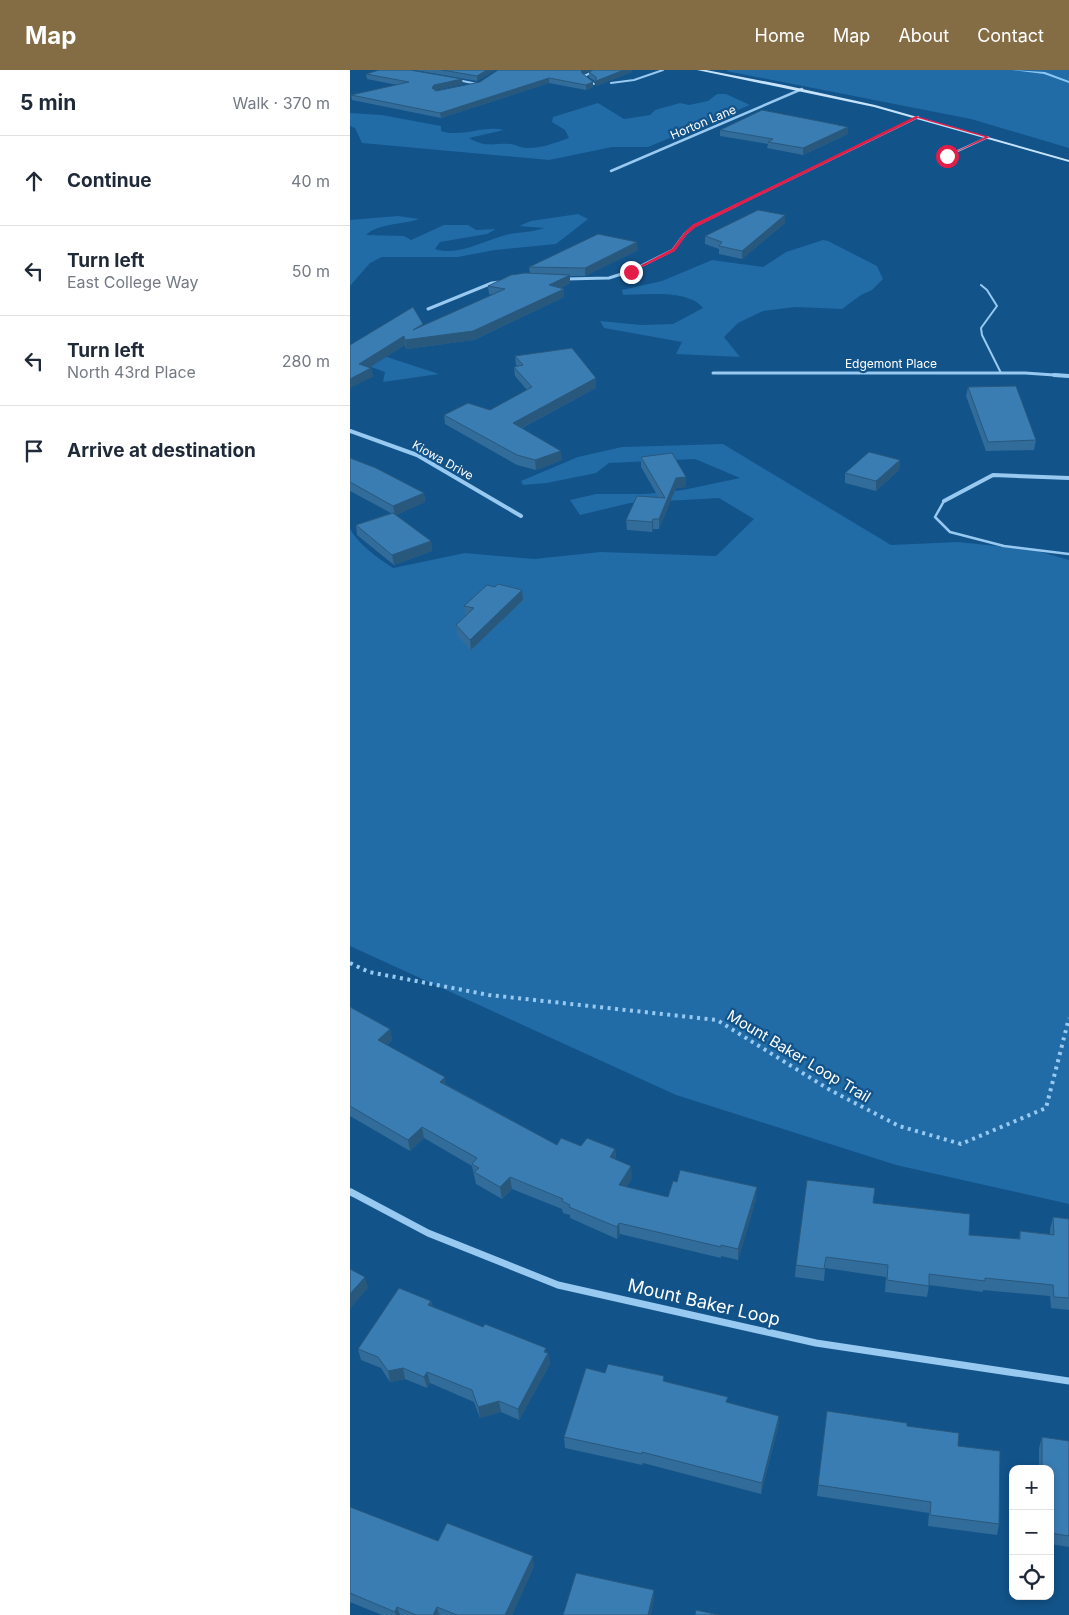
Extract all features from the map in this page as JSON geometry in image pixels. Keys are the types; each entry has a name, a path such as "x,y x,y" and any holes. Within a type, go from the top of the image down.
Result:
{"main road":[{"path":"699,70 802,89 918,117 1069,161"}],"street":[{"path":"468,87 478,84"},
{"name":"Horton Lane","path":"611,171 802,89"},
{"path":"564,279 609,278 631,272 673,250 685,234 694,226 918,117"},
{"path":"428,309 492,283 508,281"},
{"name":"Edgemont Place","path":"713,374 1001,373 1069,376"},
{"name":"Kiowa Drive","path":"350,431 418,455 521,516"},
{"path":"944,501 993,475 1069,478"},
{"name":"Mount Baker Loop","path":"350,1192 428,1233 558,1285 816,1343 1069,1381"}],"lane":[{"path":"594,84 584,76 597,70"},
{"path":"611,82 634,80 663,70"},
{"path":"452,79 478,84"},
{"path":"947,156 988,137"},
{"path":"981,285 987,290 997,306 981,328 982,336 1001,373"},
{"path":"944,501 934,517 950,532 1004,546 1069,554"}],"path":[{"name":"Mount Baker Loop Trail","path":"350,963 368,972 489,995 717,1020 830,1090 899,1126 961,1144 1046,1108 1069,1018"}],"shaded area":[{"path":"1069,70 1069,148 971,119 726,71"},
{"path":"717,94 726,94 750,105 648,147 612,147 549,160 362,143 355,128 350,126 350,113 382,115 441,126 441,131 449,133 488,129 504,130 469,138 485,144 511,144 523,148 533,148 569,138 565,130 552,122 553,117 598,103 624,119 650,115 655,110 680,103 689,105 708,101"},
{"path":"578,214 588,219 556,244 495,250 458,257 382,257 370,263 350,286 350,220 398,216 419,219 377,228 366,235 404,236 411,240 444,225 468,225 476,230 496,229 487,234 440,242 435,249 454,251 501,236 544,228 519,226 531,221"},
{"path":"823,240 877,266 883,279 872,290 861,295 842,309 795,307 763,311 738,323 724,337 740,357 676,354 682,342 604,328 600,321 641,325 673,324 703,308 687,298 666,294 623,295 622,290 662,281 712,260 763,267 786,252"},
{"path":"350,345 439,374 383,382 385,372 352,360"},
{"path":"723,444 891,545 958,542 1034,550 1069,560 1069,1204 896,1165 676,1095 350,946 350,529 364,546 393,568 465,553 534,559 601,552 716,556 754,519 719,498 630,503 580,515 570,500 596,494 645,494 683,490 740,478 695,459 609,463 596,473 547,483 523,485 521,481 578,457 622,447"}],"building":[{"path":"379,70 410,70 462,79 434,85 432,88 436,91 480,82 498,70 581,70 593,82 586,85 549,78 440,113 351,95 409,82 366,74"},
{"path":"442,70 487,70 477,76"},
{"path":"593,70 624,70 596,81 596,77 589,72"},
{"path":"762,110 848,127 803,148 768,142 773,139 720,130"},
{"path":"758,210 785,215 742,251 719,246 722,242 705,236"},
{"path":"598,234 637,242 585,268 529,267"},
{"path":"525,273 570,275 549,285 564,289 473,331 405,340 404,336 359,364 371,368 350,379 350,345 413,307 423,324 413,330 505,289 488,286 511,275"},
{"path":"572,348 596,378 513,423 561,451 535,460 517,455 444,415 468,403 490,410 532,387 514,367 523,365 515,356"},
{"path":"1016,386 1036,440 988,442 968,387"},
{"path":"869,452 900,460 876,481 845,473"},
{"path":"672,453 686,477 676,478 659,519 653,519 652,522 626,520 637,496 665,498 641,457"},
{"path":"350,458 376,468 424,493 393,506 350,482"},
{"path":"393,513 431,541 392,555 356,525"},
{"path":"498,584 522,590 470,640 456,625 474,608 464,606 487,585 495,587"},
{"path":"350,1007 390,1029 378,1040 445,1077 440,1082 557,1145 561,1138 581,1146 587,1138 615,1149 610,1157 631,1166 619,1185 668,1197 673,1181 677,1182 680,1170 757,1187 738,1249 721,1245 721,1247 619,1223 617,1227 569,1207 570,1205 562,1201 563,1199 510,1177 500,1187 474,1172 479,1168 472,1164 477,1158 422,1127 408,1140 350,1106"},
{"path":"807,1180 875,1188 873,1203 970,1214 969,1235 1020,1239 1020,1231 1054,1235 1053,1217 1069,1219 1069,1298 1054,1297 1053,1285 985,1278 985,1281 929,1274 929,1286 887,1280 888,1265 826,1257 824,1269 796,1265"},
{"path":"350,1269 365,1277 350,1294"},
{"path":"399,1288 431,1301 428,1305 483,1327 485,1324 546,1348 544,1352 548,1353 518,1409 499,1401 478,1407 472,1390 427,1372 424,1377 403,1368 388,1371 378,1357 358,1349"},
{"path":"608,1364 664,1376 663,1381 728,1397 726,1402 779,1416 762,1483 642,1452 642,1454 564,1437 586,1368 605,1373"},
{"path":"827,1411 907,1423 907,1426 959,1433 958,1446 1000,1451 999,1524 930,1515 931,1502 818,1485"},
{"path":"1042,1437 1069,1441 1069,1536 1054,1534 1054,1465 1042,1465"},
{"path":"350,1507 438,1541 447,1523 533,1556 505,1615 457,1615 437,1607 433,1615 416,1615 397,1607 395,1612 350,1593"},
{"path":"576,1573 654,1590 648,1615 563,1615"},
{"path":"696,1610 719,1615 695,1615"}],"waterway":[{"path":"1014,70 1045,73 1069,82"}],"route":[{"path":"631,272 673,250 685,234 694,226 918,117 988,137 947,156"}]}
